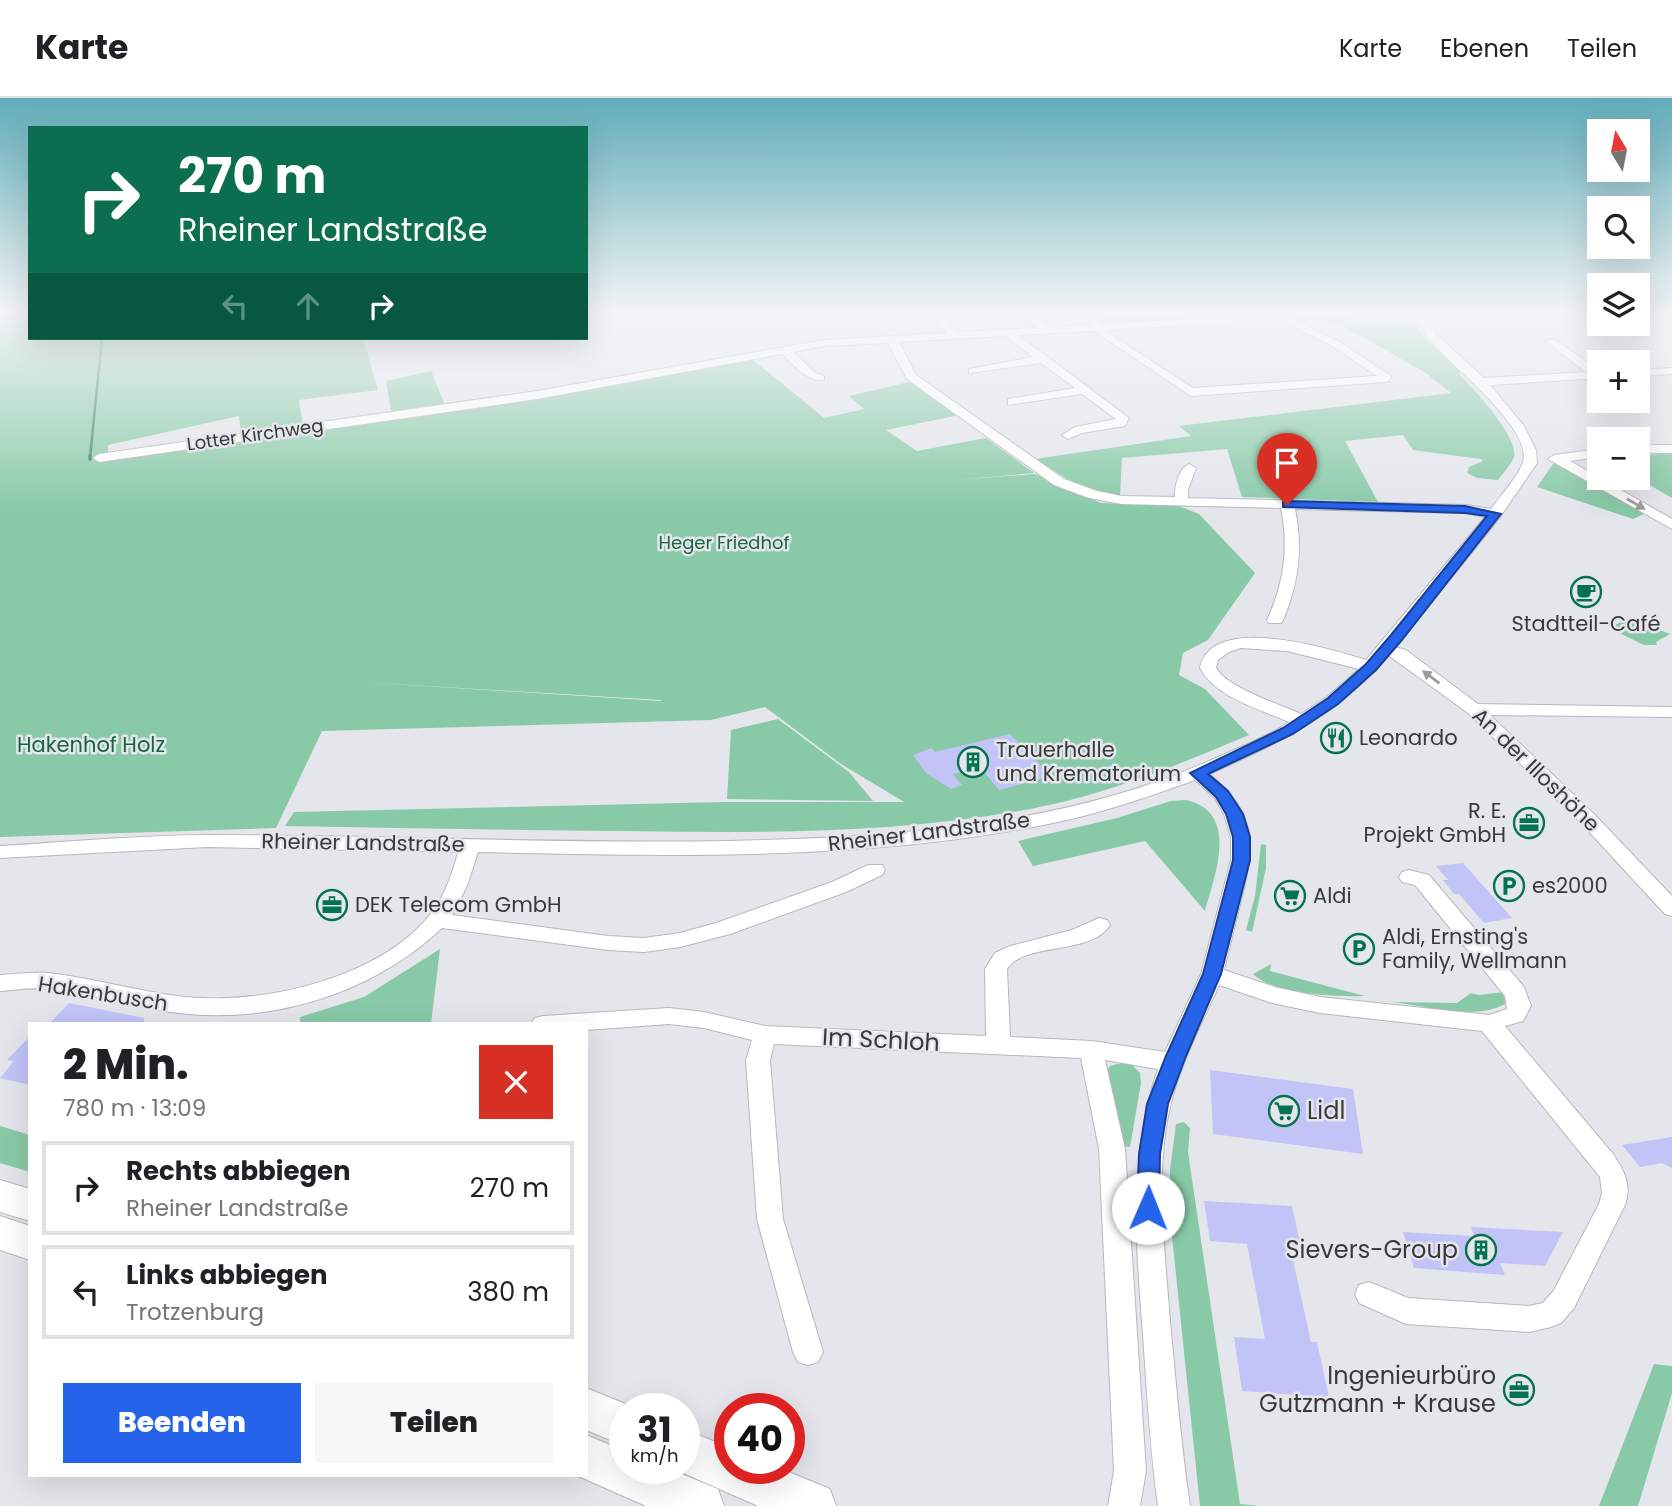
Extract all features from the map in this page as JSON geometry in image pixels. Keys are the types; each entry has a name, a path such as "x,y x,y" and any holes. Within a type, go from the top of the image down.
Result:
{"highway":[{"path":"0,1196 28,1204"},
{"path":"0,1233 28,1242"},
{"path":"588,1410 609,1419"},
{"path":"588,1458 701,1506"},
{"path":"700,1458 813,1506"}],"street":[{"name":"Lotter Kirchweg","path":"99,458 537,395 629,379"},
{"path":"913,379 1070,488 1122,500 1465,509 1495,514"},
{"path":"1068,379 1123,418 1121,423 1079,430 1068,435"},
{"name":"Lotter Kirchweg","path":"1171,379 1191,392 1385,379"},
{"path":"1477,379 1518,426 1532,458 1558,459 1587,455"},
{"path":"1481,382 1536,379"},
{"path":"1012,402 1083,390"},
{"path":"1650,449 1672,449"},
{"name":"Rheiner Landstraße","path":"0,852 207,841 626,849 829,845 931,836 1058,816 1121,800 1245,753 1303,722 1333,701 1371,667 1386,649 1495,514 1532,458"},
{"path":"1558,459 1672,526"},
{"path":"1182,502 1181,490 1189,468"},
{"path":"1275,620 1289,589 1293,560 1293,528 1287,505"},
{"path":"1303,722 1219,682 1208,668 1210,657 1228,646 1253,642 1304,650 1371,667"},
{"name":"An der Illoshöhe","path":"1386,649 1400,654 1474,709 1587,818 1672,909"},
{"path":"1474,709 1672,712"},
{"path":"1174,1506 1158,1353 1148,1208 1152,1129 1172,1063 1212,974 1239,878 1241,837 1234,814 1222,794 1198,773"},
{"name":"Hakenbusch","path":"0,983 46,981 167,1005 208,1007 289,998 340,983 376,967 411,943 437,920 464,870 470,845"},
{"name":"Rheiner Landstraße","path":"437,920 608,943 644,944 680,940 722,929 839,887 874,870"},
{"path":"1212,974 1272,995 1320,1005 1489,1023 1515,1015 1520,1006 1516,993 1422,880 1409,877"},
{"path":"998,1045 996,969 1003,958 1018,951 1079,936 1099,925"},
{"name":"Im Schloh","path":"574,1022 669,1016 704,1020 765,1035 1092,1050 1172,1063"},
{"path":"1369,1294 1406,1311 1529,1320 1551,1314 1564,1299 1616,1196 1616,1180 1604,1161 1489,1023"},
{"path":"765,1035 758,1060 770,1219 808,1352"},
{"path":"1092,1050 1096,1082 1112,1149 1130,1471 1124,1506"}],"green space":[{"name":"Heger Friedhof","path":"0,379 375,379 378,390 299,400 303,425 241,434 239,416 108,445 108,459 625,379 776,379 824,418 864,409 849,396 913,381 960,415 886,430 917,451 986,438 1034,473 956,480 1035,474 1101,503 1176,505 1199,514 1255,573 1208,640 1183,653 1179,675 1205,689 1249,735 1176,765 1075,799 996,815 943,822 784,832 285,826 294,812 724,802 904,802 841,764 765,707 711,720 322,731 276,828 0,837","holes":["360,682 661,700 661,701"]},
{"path":"434,379 445,405 395,412 391,410 386,381"},
{"path":"1433,379 1463,379 1509,437 1514,448 1514,457 1498,480 1477,478 1467,473 1469,467 1483,461 1481,459 1413,450 1403,435 1345,441 1378,502 1242,497 1227,449 1122,458 1120,496 1082,488 1035,459 1191,436 1179,426 1451,393"},
{"path":"1672,453 1672,498 1650,485 1650,455"},
{"path":"1553,464 1562,464 1587,479 1587,490 1607,490 1646,513 1633,519 1537,487"},
{"path":"1629,618 1670,634 1656,642 1657,645 1644,645 1609,628"},
{"path":"778,719 849,772 873,801 727,799 731,730"},
{"path":"1186,800 1203,807 1213,817 1218,831 1218,863 1205,911 1145,841 1033,866 1018,841 1117,818 1171,801"},
{"path":"1261,844 1266,845 1266,868 1252,932 1246,930 1255,896"},
{"path":"440,949 431,1022 300,1022 300,1017 364,997"},
{"path":"1271,964 1270,971 1365,996 1323,995 1290,990 1262,981 1253,974"},
{"path":"1504,992 1505,1004 1479,1011 1450,1011 1393,1002 1457,1003 1471,993 1479,995"},
{"path":"1121,1063 1132,1065 1140,1073 1141,1083 1130,1147 1121,1146 1103,1075 1110,1066"},
{"path":"1184,1122 1190,1128 1188,1152 1240,1504 1260,1506 1200,1506 1170,1217 1170,1170 1176,1124"},
{"path":"0,1126 28,1134 28,1171 0,1163"},
{"path":"1654,1364 1672,1366 1672,1393 1638,1506 1599,1506"}],"building":[{"name":"Trauerhalle und Krematorium","path":"1010,734 1051,776 999,790 980,767 953,774 962,785 951,789 926,773 913,755 932,748 935,752"},
{"path":"1463,863 1512,918 1484,923 1459,894 1454,894 1443,880 1448,880 1436,866"},
{"path":"69,1003 144,1018 144,1022 51,1022"},
{"path":"28,1038 28,1085 0,1078 14,1061 7,1060"},
{"name":"Lidl","path":"1210,1070 1353,1089 1363,1154 1213,1134"},
{"path":"1672,1137 1672,1168 1662,1163 1640,1167 1622,1145"},
{"name":"Sievers-Group","path":"1204,1201 1292,1206 1301,1247 1290,1246 1311,1342 1317,1342 1329,1397 1242,1391 1234,1337 1265,1339 1247,1244 1210,1241"},
{"name":"Sievers-Group","path":"1471,1227 1563,1232 1545,1266 1500,1263 1505,1275 1414,1268 1403,1232 1474,1236"}],"waterway":[{"path":"90,458 98,379"}],"place":[{"name":"Stadtteil-Café","path":"1586,592"},
{"name":"Leonardo","path":"1336,738"},
{"name":"Trauerhalle und Krematorium","path":"973,762"},
{"name":"R. E. Projekt GmbH","path":"1529,823"},
{"name":"es2000","path":"1509,886"},
{"name":"Aldi","path":"1290,896"},
{"name":"DEK Telecom GmbH","path":"332,905"},
{"name":"Aldi, Ernsting's Family, Wellmann","path":"1359,949"},
{"name":"Lidl","path":"1284,1111"},
{"name":"Sievers-Group","path":"1481,1250"},
{"name":"Ingenieurbüro Gutzmann + Krause","path":"1519,1390"}],"route":[{"path":"1148,1208 1152,1129 1158,1104 1212,974 1239,878 1241,837 1234,814 1222,794 1198,773 1288,731 1333,701 1371,667 1495,514 1465,509 1287,505"}],"park label":[{"name":"Hakenhof Holz","path":"91,745"}]}
